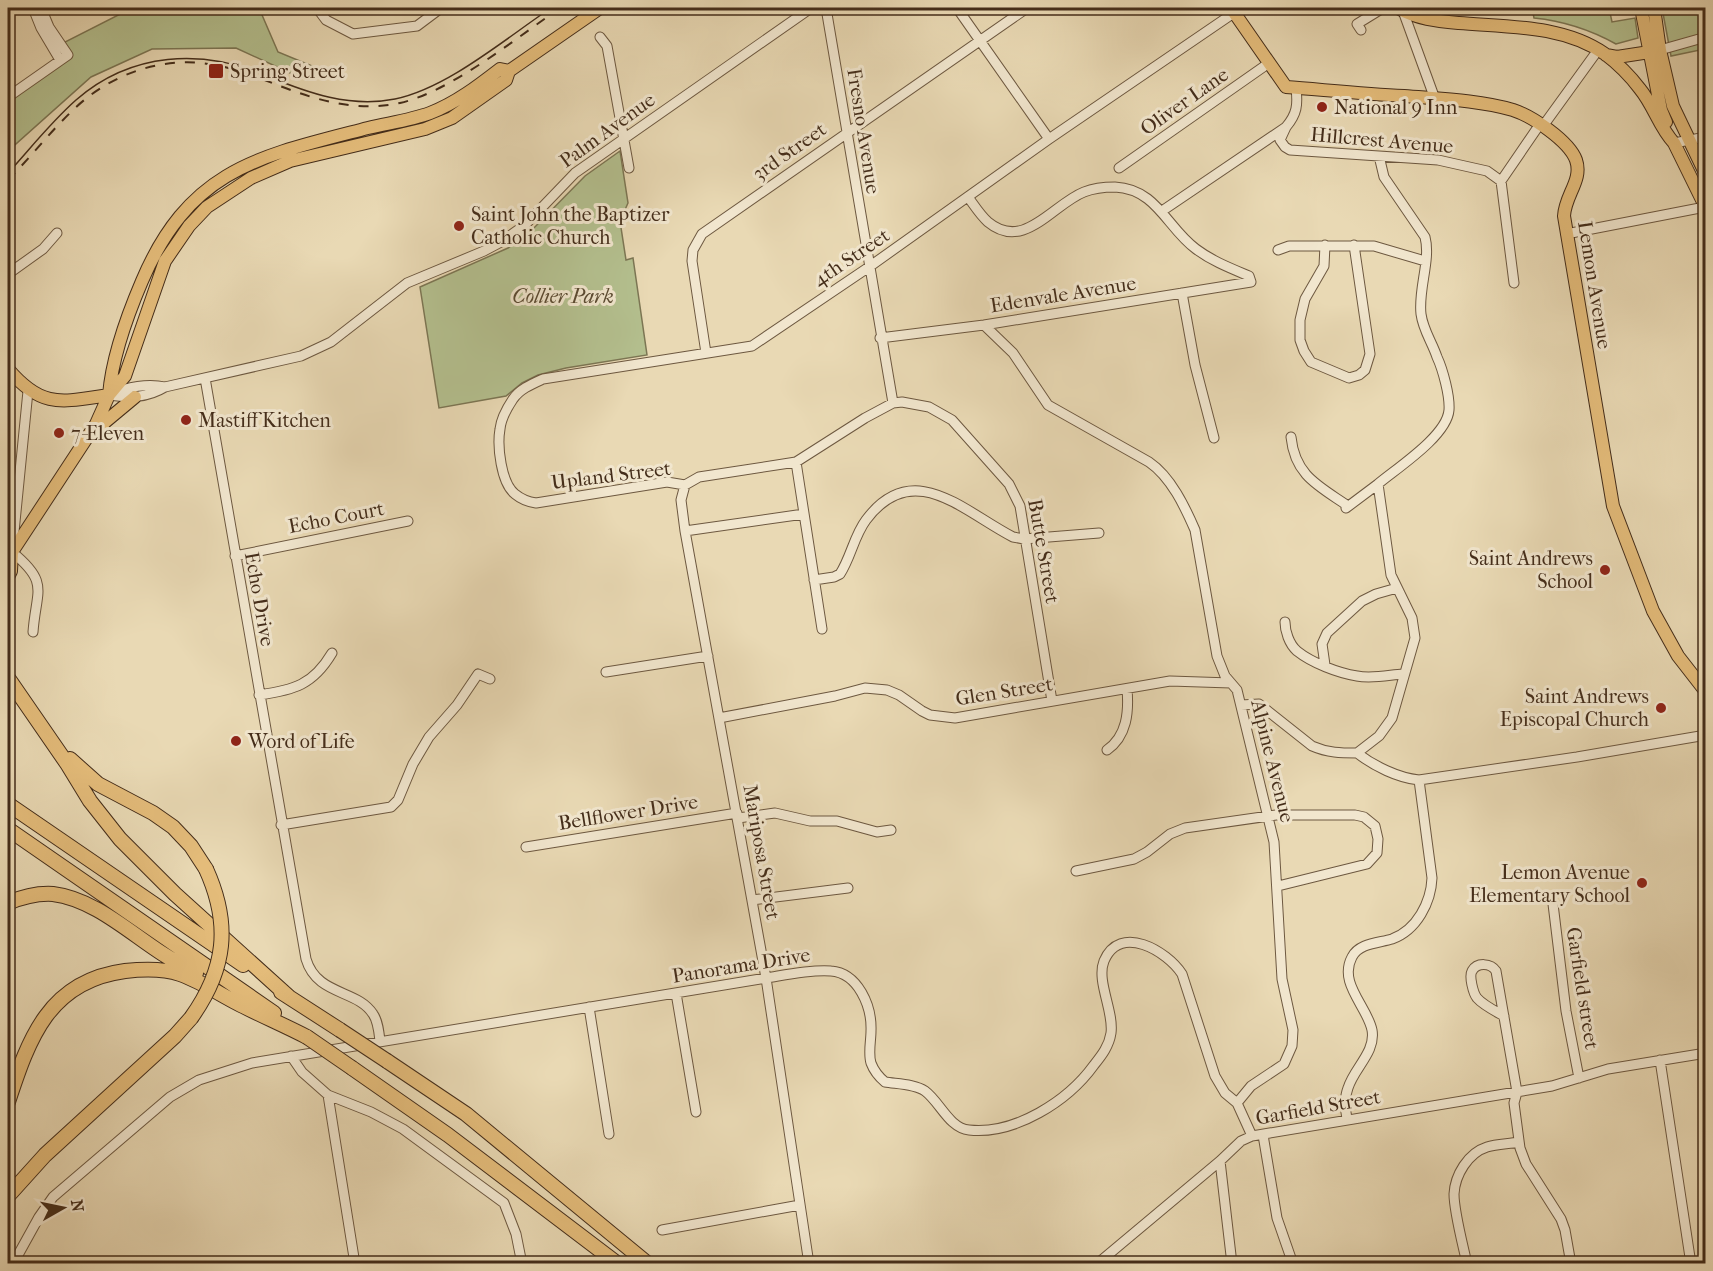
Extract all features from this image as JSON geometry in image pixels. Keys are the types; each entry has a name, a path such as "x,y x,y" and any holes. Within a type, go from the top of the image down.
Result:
{"highway":[{"path":"8,678 90,801 120,839 175,894 289,996"},
{"path":"8,1196 45,1155 175,1036 191,1018 215,977 222,946 218,902 206,869 191,846 173,827 153,813 98,784 49,738"},
{"path":"8,804 466,1114 648,1263"},
{"path":"8,830 448,1135 618,1263"},
{"path":"8,903 37,894 52,894 78,901 109,918 164,955 307,1037"},
{"path":"8,1102 29,1044 52,1006 81,985 115,972 148,969 178,973 307,1037"}],"main road":[{"path":"8,577 11,571 10,553 96,424 109,395 125,376 165,261 189,225 207,207 251,178 298,158 424,129 452,118 506,80 509,71 600,8"},
{"path":"1641,8 1673,106 1706,175"},
{"path":"1654,8 1654,51 1661,110 1705,207"},
{"path":"1235,9 1286,87 1296,88"},
{"path":"1400,9 1430,20 1536,29 1581,41 1602,53 1641,89 1666,134 1674,143"},
{"path":"1602,53 1617,57 1654,51"},
{"path":"109,395 111,371 152,258 171,228 214,183 237,169 296,146 429,113 467,94 500,69 509,71"},
{"name":"Lemon Avenue","path":"1296,88 1477,103 1513,110 1541,125 1569,148 1577,166 1576,181 1565,204 1566,234 1613,506 1653,611 1665,636 1706,692"},
{"path":"143,281 156,287"},
{"path":"8,369 28,391 44,398 58,400 109,395"},
{"path":"85,440 94,436 105,422 135,398"}],"street":[{"path":"33,8 41,28 64,57"},
{"path":"41,8 64,57"},
{"path":"317,8 326,20 354,34 417,26 441,8"},
{"name":"Palm Avenue","path":"109,395 135,398 155,393 165,387 301,356 331,342 407,283 484,252 501,242 525,225 575,173 811,8"},
{"name":"Fresno Avenue","path":"826,8 880,338 893,403"},
{"path":"957,8 1049,139"},
{"name":"3rd Street","path":"706,353 692,261 693,250 702,234 1027,8"},
{"path":"1361,30 1357,24 1383,8"},
{"name":"4th Street","path":"505,478 499,439 500,428 503,417 514,398 526,387 543,379 752,346 869,267 1235,9"},
{"path":"1400,9 1435,99"},
{"path":"600,37 607,46 629,168"},
{"path":"1654,51 1706,37"},
{"path":"1514,283 1501,181 1541,125 1602,53"},
{"path":"8,97 64,57"},
{"name":"Oliver Lane","path":"1119,168 1269,63"},
{"name":"Hillcrest Avenue","path":"1296,88 1295,116 1286,127 1280,140 1290,150 1438,160 1487,171 1501,181"},
{"name":"Hillcrest Avenue","path":"1162,211 1286,127"},
{"path":"1674,143 1706,137"},
{"path":"1291,437 1294,456 1305,475 1346,508 1425,446 1445,424 1449,410 1444,378 1421,317 1420,297 1427,247 1423,233 1383,177 1379,156"},
{"path":"968,196 983,218 991,225 1013,231 1031,227 1082,192 1101,187 1119,187 1143,196 1162,211"},
{"path":"1566,234 1705,207"},
{"name":"Edenvale Avenue","path":"880,338 984,325 1251,282 1249,276 1216,262 1194,248 1162,211"},
{"path":"8,274 43,249 57,233"},
{"path":"1324,245 1324,266 1305,298 1300,320 1300,340 1311,362 1349,378 1365,370 1370,354 1354,245"},
{"path":"1278,250 1289,246 1374,246 1425,261"},
{"path":"1182,293 1195,365 1214,438"},
{"name":"Alpine Avenue","path":"984,325 1013,353 1048,405 1149,462 1163,474 1196,530 1217,656 1225,676 1237,690 1275,842 1282,979 1293,1030 1292,1046 1284,1064 1251,1086 1237,1103"},
{"name":"Echo Drive","path":"205,378 281,825 308,968 320,982 368,1008 376,1019 380,1041"},
{"name":"Palm Avenue","path":"109,395 127,387 156,385 165,387"},
{"path":"28,391 10,553 28,566 38,582 33,633"},
{"name":"Upland Street","path":"505,478 515,494 526,501 536,503 667,482 685,484 699,477 796,462 893,403"},
{"name":"Butte Street","path":"893,403 911,403 929,407 945,415 958,426 1014,491 1020,506 1052,701"},
{"path":"796,462 822,629"},
{"name":"Mariposa Street","path":"685,484 681,500 685,531 753,900 809,1263"},
{"path":"1241,705 1259,704 1312,746 1337,754 1357,753 1380,736 1389,724 1395,712 1403,674 1414,642 1414,628 1391,575 1378,484"},
{"path":"814,580 840,574 864,522 884,500 907,490 927,492 946,498 1014,537 1099,533"},
{"path":"685,531 804,514"},
{"name":"Echo Court","path":"235,556 408,521"},
{"path":"1325,665 1322,644 1327,633 1362,602 1376,594 1397,588"},
{"path":"1285,622 1291,644 1297,651 1325,665 1358,676 1403,674"},
{"path":"259,695 288,690 307,682 323,668 332,653"},
{"path":"606,672 708,656"},
{"path":"281,825 391,807 398,800 413,764 429,737 457,705 478,674 490,679"},
{"name":"Glen Street","path":"719,718 865,688 887,690 930,715 955,718 1170,681 1231,683"},
{"path":"1107,750 1115,745 1127,721 1127,689"},
{"path":"1357,753 1376,765 1409,779 1419,780 1706,735"},
{"path":"1347,1119 1345,1105 1347,1088 1372,1042 1372,1029 1350,984 1352,957 1364,946 1395,938 1410,928 1431,892 1432,878 1419,780"},
{"name":"Bellflower Drive","path":"526,847 737,816 775,813 810,821 837,821 877,832 891,830"},
{"path":"1076,871 1134,859 1170,834 1185,828 1268,816 1360,815 1372,822 1378,834 1377,853 1367,864 1278,886"},
{"path":"753,900 848,888"},
{"name":"Garfield street","path":"1552,904 1566,1011 1579,1078"},
{"name":"Panorama Drive","path":"14,1263 39,1217 53,1197 170,1097 199,1080 252,1063 291,1056 826,970 848,977 858,987 868,1008 871,1023 870,1060 878,1076 885,1082 924,1091 952,1121 962,1128 985,1129 1020,1121 1044,1110 1072,1092 1089,1073 1106,1050 1110,1036 1110,1018 1102,977 1104,963 1108,954 1116,947 1141,943 1154,949 1176,966 1182,974 1215,1076 1225,1093 1237,1103"},
{"path":"1504,1016 1478,1000 1474,995 1472,969 1488,965 1493,966 1496,971 1504,1016 1517,1092 1514,1103 1519,1142 1526,1164 1561,1218 1570,1263"},
{"path":"676,993 696,1112"},
{"path":"589,1007 609,1134"},
{"name":"Garfield Street","path":"1097,1263 1220,1161 1241,1140 1252,1136 1552,1086 1608,1069 1706,1053"},
{"path":"291,1056 302,1072 328,1095 371,1112 403,1129 504,1203 516,1234 522,1263"},
{"path":"1660,1060 1691,1263"},
{"path":"328,1095 355,1263"},
{"path":"1237,1103 1252,1136"},
{"path":"1263,1135 1277,1218 1293,1263"},
{"path":"1467,1263 1454,1194 1458,1178 1465,1162 1473,1155 1485,1148 1519,1142"},
{"path":"1220,1161 1230,1262"},
{"path":"662,1230 800,1205"}],"green space":[{"path":"132,8 224,11 226,8 259,8 278,52 312,66 299,77 236,48 152,49 91,77 8,151 8,95 68,55 63,43"},
{"path":"1532,8 1609,8 1612,22 1635,18 1638,38 1616,44 1576,26 1534,18"},
{"path":"1662,8 1705,8 1705,49 1671,56"},
{"name":"Collier Park","path":"620,151 628,203 620,221 626,260 633,258 647,355 566,368 538,375 522,383 506,396 439,408 420,287 508,248 530,232 585,176"}],"tram line":[{"path":"8,173 49,126 76,100 97,84 120,72 143,64 168,60 217,61 242,67 298,88 330,97 362,102 395,99 415,93 456,73 551,8"}],"railway":[{"path":"8,180 65,118 88,97 103,86 138,70 176,63 215,65 339,104 369,106 400,103 420,97 462,76 560,8"}],"place":[{"name":"Spring Street","path":"216,71"},
{"name":"National 9 Inn","path":"1322,107"},
{"name":"Saint John the Baptizer Catholic Church","path":"459,226"},
{"name":"Mastiff Kitchen","path":"186,420"},
{"name":"7-Eleven","path":"59,433"},
{"name":"Saint Andrews School","path":"1605,570"},
{"name":"Saint Andrews Episcopal Church","path":"1661,708"},
{"name":"Word of Life","path":"236,741"},
{"name":"Lemon Avenue Elementary School","path":"1642,883"}]}
